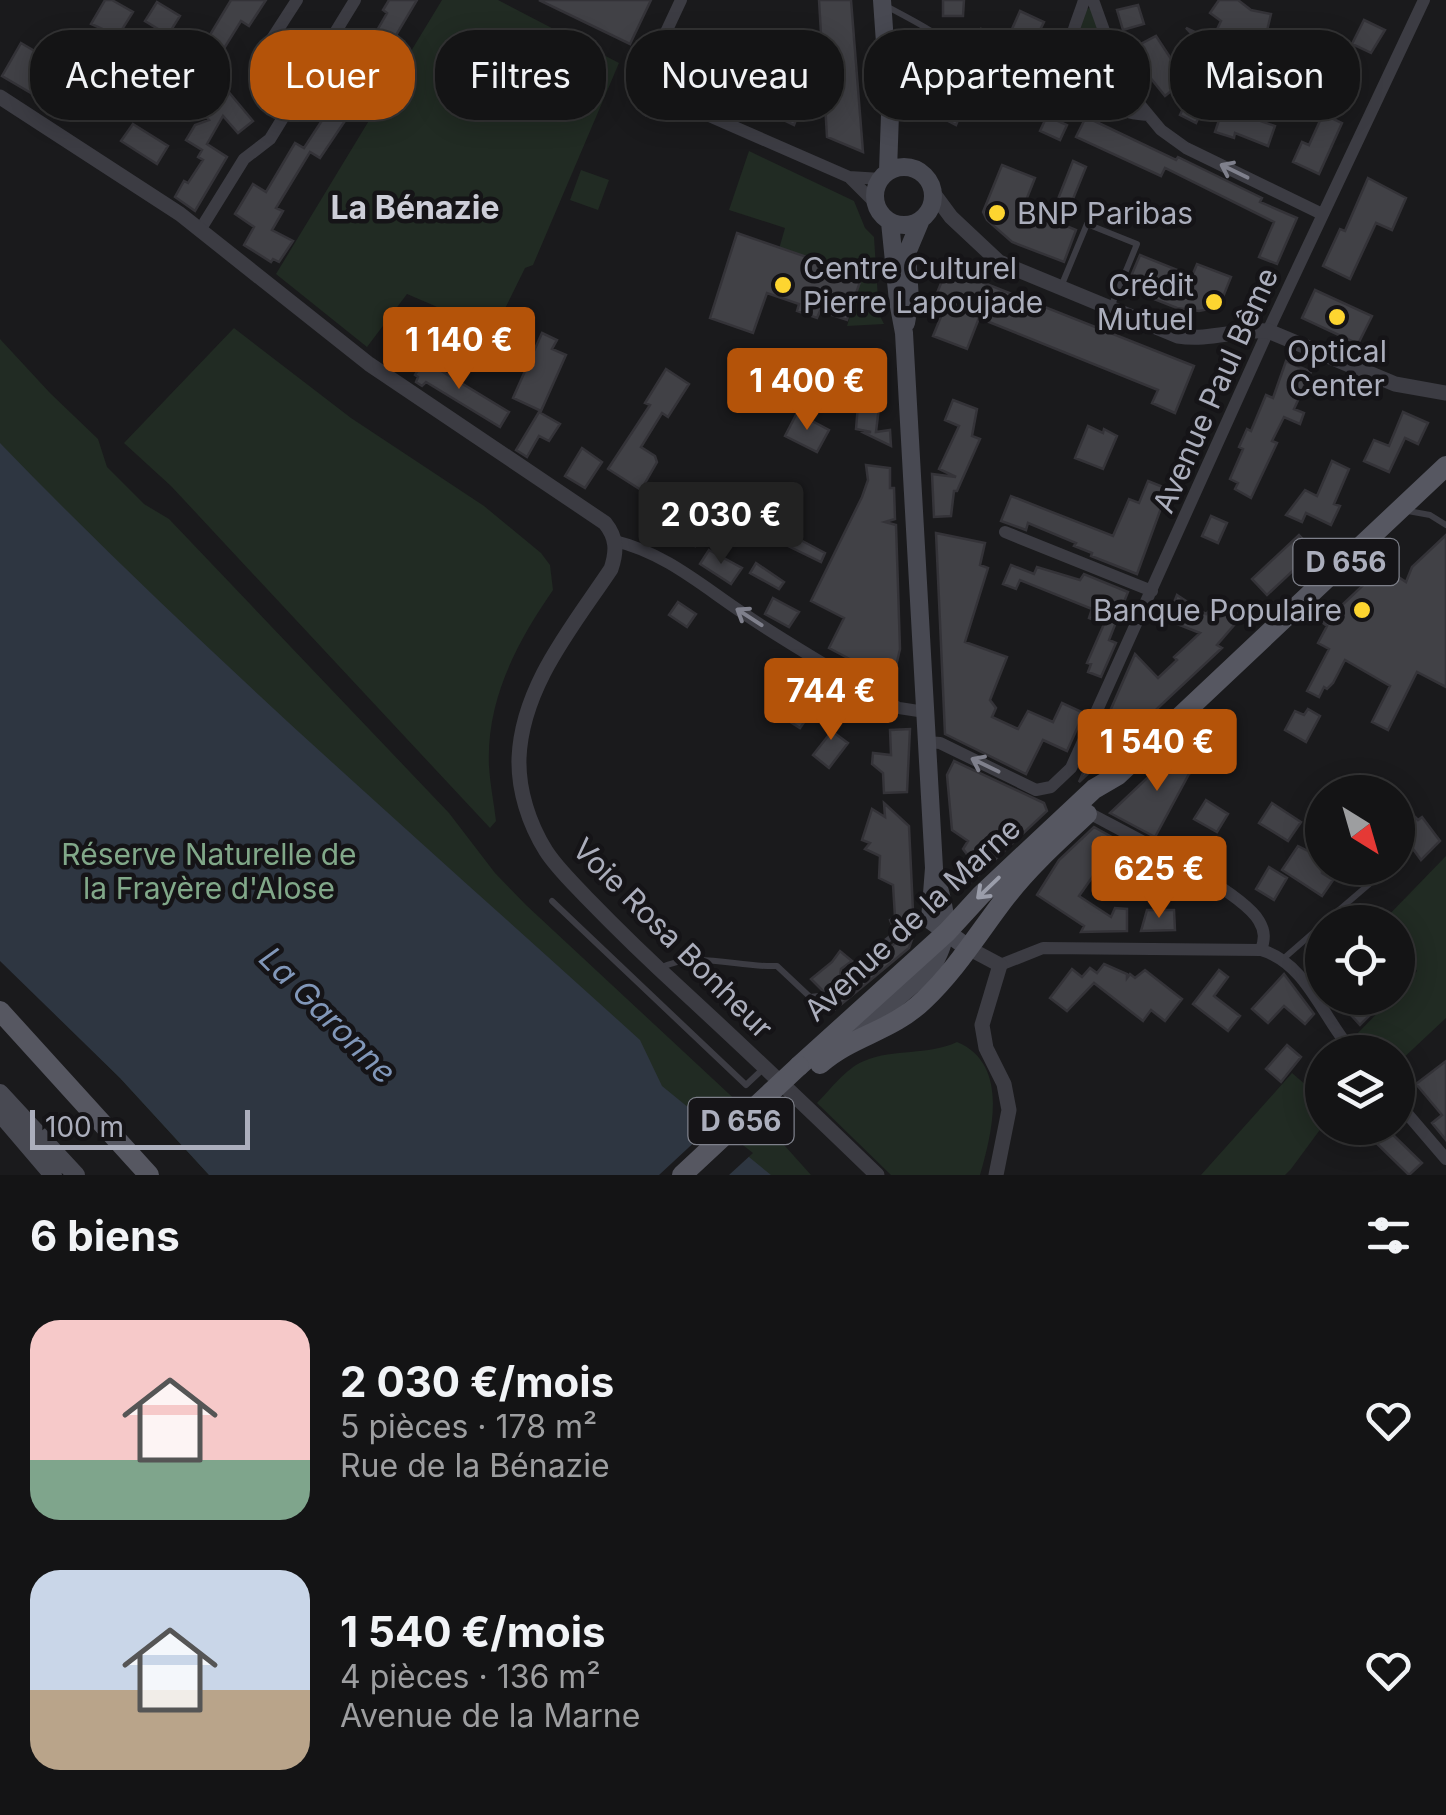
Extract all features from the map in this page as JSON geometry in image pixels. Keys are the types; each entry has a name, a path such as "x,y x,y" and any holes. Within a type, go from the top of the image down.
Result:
{"main road":[{"path":"882,2 884,30"},
{"path":"888,120 885,175 875,191 876,204 890,222 904,333 934,868 930,920 968,948"},
{"path":"893,120 903,148 916,169 928,179 934,194 908,253 910,300 904,333"},
{"path":"885,175 902,167 916,169"},
{"path":"890,222 910,225 923,219"},
{"name":"Avenue de la Marne","path":"803,1071 947,932 980,894 1094,788 1114,778 1442,473"},
{"name":"Avenue de la Marne","path":"803,1071 838,1048 897,1022 932,992 1008,895 1103,799 1114,778"},
{"path":"838,1048 930,970 947,932 934,868"},
{"path":"0,1011 149,1175"},
{"name":"D 656","path":"682,1175 803,1071"},
{"name":"D 656","path":"702,1175 803,1071"},
{"path":"0,1093 65,1175"},
{"path":"0,1093 76,1175"},
{"path":"0,1114 54,1175"}],"street":[{"path":"278,30 297,0"},
{"path":"337,30 356,0"},
{"path":"681,0 652,62 648,111 684,110 707,115 849,177 876,204"},
{"path":"1075,30 1084,0"},
{"path":"1093,0 1104,30"},
{"name":"Avenue Paul Bême","path":"927,742 940,742 1043,790 1051,787 1076,760 1268,330 1424,0"},
{"path":"0,97 200,230 414,397 605,523 615,541 637,547 681,569 741,612 889,703 925,712"},
{"path":"1150,118 1186,148 1322,214"},
{"path":"200,230 244,159 270,139 282,120"},
{"path":"849,177 885,175"},
{"path":"934,194 951,217 999,262 1060,289 1191,338 1268,330 1395,384 1446,393"},
{"path":"923,219 951,217"},
{"path":"1004,532 1152,591"},
{"name":"Voie Rosa Bonheur","path":"615,541 611,569 558,648 535,690 522,728 522,795 532,826 548,854 622,935 877,1175"},
{"path":"1089,812 1234,896 1260,922 1265,935 1261,950"},
{"path":"968,948 1000,965 1043,948 1261,950 1293,967 1340,1035"},
{"path":"996,1173 1008,1110 1004,1084 986,1048 982,1025 1000,965"},
{"path":"1415,1123 1446,1159"}],"lane":[{"path":"882,2 933,30"},
{"path":"1060,289 1087,224 1138,244 1111,308"},
{"path":"1402,510 1430,515 1446,525"},
{"path":"1346,905 1369,885"},
{"path":"552,901 746,1085 765,1067"},
{"path":"846,974 916,918 930,914"},
{"path":"606,952 622,935"},
{"path":"1283,959 1305,940"},
{"path":"658,969 675,960 692,959 756,968 778,966 810,997 818,996"}],"green space":[{"path":"442,0 498,0 556,30 435,30 435,120 595,120 533,265 525,268 490,339 407,294 367,347 276,274 369,120 415,120 415,45"},
{"path":"1090,8 1098,30 1080,30 1086,9"},
{"path":"606,56 619,63 606,94"},
{"path":"749,151 854,201 865,228 874,237 879,314 884,324 847,326 862,276 779,249 785,228 729,210"},
{"path":"581,170 609,180 598,210 570,200"},
{"path":"234,328 351,418 484,506 550,565 553,590 516,651 498,695 489,742 496,821 490,828 171,486 124,443"},
{"name":"Réserve Naturelle de la Frayère d'Alose","path":"0,339 98,439 107,467 144,504 169,519 449,813 495,873 526,905 785,1146 811,1175 209,1175 120,1078 0,960"},
{"path":"1446,856 1446,1018 1415,1047 1415,1035 1356,1035 1375,1015 1415,1015 1415,905 1398,905"},
{"path":"957,1042 974,1052 991,1083 992,1120 980,1175 891,1175 817,1103 857,1064"},
{"path":"1292,1073 1305,1084 1305,1145 1309,1145 1285,1175 1201,1175"}],"water":[{"name":"Réserve Naturelle de la Frayère d'Alose","path":"0,443 235,672 640,1040 662,1086 771,1175 209,1175 120,1078 0,961"}],"pier":[{"path":"715,1123 753,1153 729,1175 659,1175"}],"building":[{"path":"105,0 133,12 122,30 104,30 91,24"},
{"path":"231,0 266,0 249,26 241,21 230,39 230,30 213,30"},
{"path":"389,0 417,0 399,30 377,30 387,13 383,10"},
{"path":"539,0 651,0 637,30 626,30 626,42"},
{"path":"819,0 851,0 863,152 827,137 826,120 844,120 844,30 821,30"},
{"path":"943,0 964,0 963,16 943,16"},
{"path":"1219,0 1238,0 1251,10 1271,14 1267,30 1217,30 1221,21 1210,13"},
{"path":"157,2 180,16 171,30 160,30 145,21"},
{"path":"1138,5 1144,24 1123,30 1117,10"},
{"path":"1020,11 1044,22 1040,30 1012,29"},
{"path":"1364,20 1385,30 1371,53 1360,48 1359,30"},
{"path":"1156,36 1170,57 1170,92 1165,96 1150,77 1150,39"},
{"path":"21,43 30,48 30,92 2,76"},
{"path":"230,94 253,121 238,133 227,120 230,120"},
{"path":"221,120 207,144 227,157 195,211 175,197 203,160 198,157 202,150 186,140 195,125"},
{"path":"322,120 346,120 320,158 310,152 276,208 283,211 272,230 293,241 279,262 271,262 244,245 254,227 235,214 253,184 266,192 295,143 304,148"},
{"path":"1045,120 1067,125 1060,140 1040,131"},
{"path":"1084,120 1092,120 1176,160 1178,157 1297,218 1277,264 1259,257 1274,222 1165,168 1161,176 1076,137"},
{"path":"1219,120 1258,120 1275,126 1268,146 1235,133 1234,138 1215,132"},
{"path":"1320,120 1342,123 1319,174 1293,162 1302,142 1309,145"},
{"path":"133,124 168,146 157,164 121,141"},
{"path":"1073,161 1086,167 1071,204 1058,199"},
{"path":"1002,165 1035,178 1023,208 1076,230 1064,262 1012,242 987,220 983,212"},
{"path":"1368,178 1406,198 1392,230 1376,223 1350,279 1323,266 1340,229 1345,231"},
{"name":"Centre Culturel Pierre Lapoujade","path":"737,233 862,276 847,320 820,311 817,318 797,311 799,304 767,293 753,333 710,318"},
{"path":"1140,255 1192,276 1197,264 1231,277 1219,307 1199,311 1177,308 1126,288"},
{"path":"946,271 1194,366 1175,413 1152,403 1158,390 979,318 967,349 933,336 947,302 935,298"},
{"name":"Optical Center","path":"1315,290 1372,316 1358,344 1302,318"},
{"path":"542,333 557,340 552,349 566,355 541,411 513,398"},
{"path":"428,354 439,361 435,367 509,412 500,427 426,382 422,386 416,382 415,375"},
{"path":"860,361 876,367 870,384 851,377"},
{"path":"1286,361 1311,372 1294,409 1304,413 1300,424 1284,417 1272,441 1277,443 1251,498 1235,489 1238,483 1230,479 1247,429 1251,431 1266,395 1273,398"},
{"path":"666,369 689,384 668,417 662,413 641,447 655,456 657,462 641,490 608,469 650,405 645,403"},
{"path":"953,400 977,409 972,436 980,439 954,491 951,516 934,517 932,474 956,477 939,469 959,426 945,420"},
{"path":"858,405 879,407 876,432 890,430 891,446 864,433 871,432 856,429"},
{"path":"539,412 560,424 549,441 539,436 527,457 516,450"},
{"path":"1403,412 1428,423 1418,444 1405,438 1389,472 1364,461 1374,440 1389,446"},
{"path":"797,413 829,430 817,452 785,436"},
{"path":"1088,426 1117,436 1103,469 1075,458"},
{"path":"582,448 602,462 585,488 565,476"},
{"path":"1332,461 1349,469 1334,504 1340,506 1331,525 1306,513 1302,522 1286,515 1305,490 1317,496"},
{"path":"866,465 890,468 890,488 894,488 895,519 885,522 896,525 900,649 890,692 868,679 872,671 829,648 844,618 811,601 862,497 868,480"},
{"path":"1148,481 1168,489 1137,574 1091,556 1092,553 1074,546 1076,543 1028,523 1026,530 1001,521 1011,496 1113,536 1129,499 1139,503"},
{"path":"661,515 701,535 695,546 682,538 679,543 661,534 664,527 657,523"},
{"path":"1211,516 1227,523 1218,543 1202,536"},
{"path":"936,533 985,543 980,565 988,568 965,642 1007,657 990,700 996,708 992,717 1018,729 1028,711 1053,722 1062,703 1084,713 1067,751 1043,740 1026,774 945,734"},
{"path":"1299,535 1314,551 1267,595 1252,579"},
{"path":"1446,535 1446,687 1417,672 1388,730 1372,722 1390,686 1345,660 1333,683 1327,689 1324,687 1319,697 1307,691 1329,649 1318,643 1327,626 1323,623 1377,572 1384,577 1388,570 1406,582 1412,567"},
{"path":"793,536 825,553 821,562 788,546"},
{"path":"709,550 742,568 731,584 700,564"},
{"path":"756,563 784,582 779,589 750,573"},
{"path":"1011,565 1034,574 1037,567 1080,580 1084,574 1128,592 1109,640 1116,643 1101,677 1088,672 1091,664 1087,663 1104,624 1089,618 1092,609 1020,580 1016,589 1003,584"},
{"path":"1177,595 1206,614 1220,598 1241,617 1217,645 1222,648 1079,782 1135,654 1158,678 1200,633 1167,620"},
{"path":"773,598 799,612 789,627 765,614"},
{"path":"678,602 696,614 687,627 669,615"},
{"path":"796,692 814,708 800,728 781,716"},
{"path":"1308,709 1320,716 1306,742 1285,730 1295,711 1304,715"},
{"path":"832,712 842,720 833,732 848,743 829,768 813,755 832,731 823,724"},
{"path":"910,729 907,792 884,793 883,773 872,764 873,753 891,755 890,730"},
{"path":"1180,747 1199,765 1189,774 1155,837 1110,813"},
{"path":"954,761 1044,803 1047,811 969,884 959,877 972,861 963,849 968,841 952,830 947,775"},
{"path":"1206,800 1228,814 1217,832 1194,819"},
{"path":"884,803 909,826 913,911 893,927 893,885 879,878 880,856 865,849 870,843 862,840 872,809 885,817"},
{"path":"1272,803 1301,822 1288,841 1259,823"},
{"path":"1415,817 1422,817 1440,841 1421,860 1415,852"},
{"path":"1094,827 1205,889 1199,899 1162,879 1156,891 1136,877 1124,891 1096,872 1079,896 1111,917 1115,908 1127,909 1127,931 1081,932 1084,926 1037,895 1059,860"},
{"path":"1298,846 1305,850 1305,885 1282,870"},
{"path":"1269,867 1287,878 1274,900 1256,889"},
{"path":"1305,885 1330,885 1322,896"},
{"path":"1147,910 1174,910 1175,930 1141,931"},
{"path":"917,925 909,948 832,1012 823,1001 825,993 811,979 840,951 852,961 841,969 840,976 844,981 850,980"},
{"path":"1104,964 1127,974 1127,978 1130,974 1135,978 1145,970 1182,999 1165,1021 1151,1010 1143,1021 1094,983 1067,1011 1050,998 1072,969 1082,977 1090,968 1097,973"},
{"path":"1219,970 1228,977 1214,996 1240,1016 1228,1031 1193,1004"},
{"path":"1284,974 1305,1002 1305,1015 1313,1015 1305,1024 1284,1006 1268,1023 1252,1009"},
{"path":"1351,1015 1370,1015 1360,1025"},
{"path":"1287,1045 1301,1057 1281,1082 1266,1069"},
{"path":"1446,1061 1446,1140 1432,1123 1442,1115 1416,1084"},
{"path":"1378,1145 1403,1145 1422,1163 1409,1175"}],"place":[{"name":"BNP Paribas","path":"997,213"},
{"name":"Centre Culturel Pierre Lapoujade","path":"783,285"},
{"name":"Crédit Mutuel","path":"1214,302"},
{"name":"Optical Center","path":"1337,317"},
{"name":"Banque Populaire","path":"1362,610"}],"district":[{"name":"La Bénazie","path":"415,207"}],"water label":[{"name":"La Garonne","path":"328,1015"}]}
